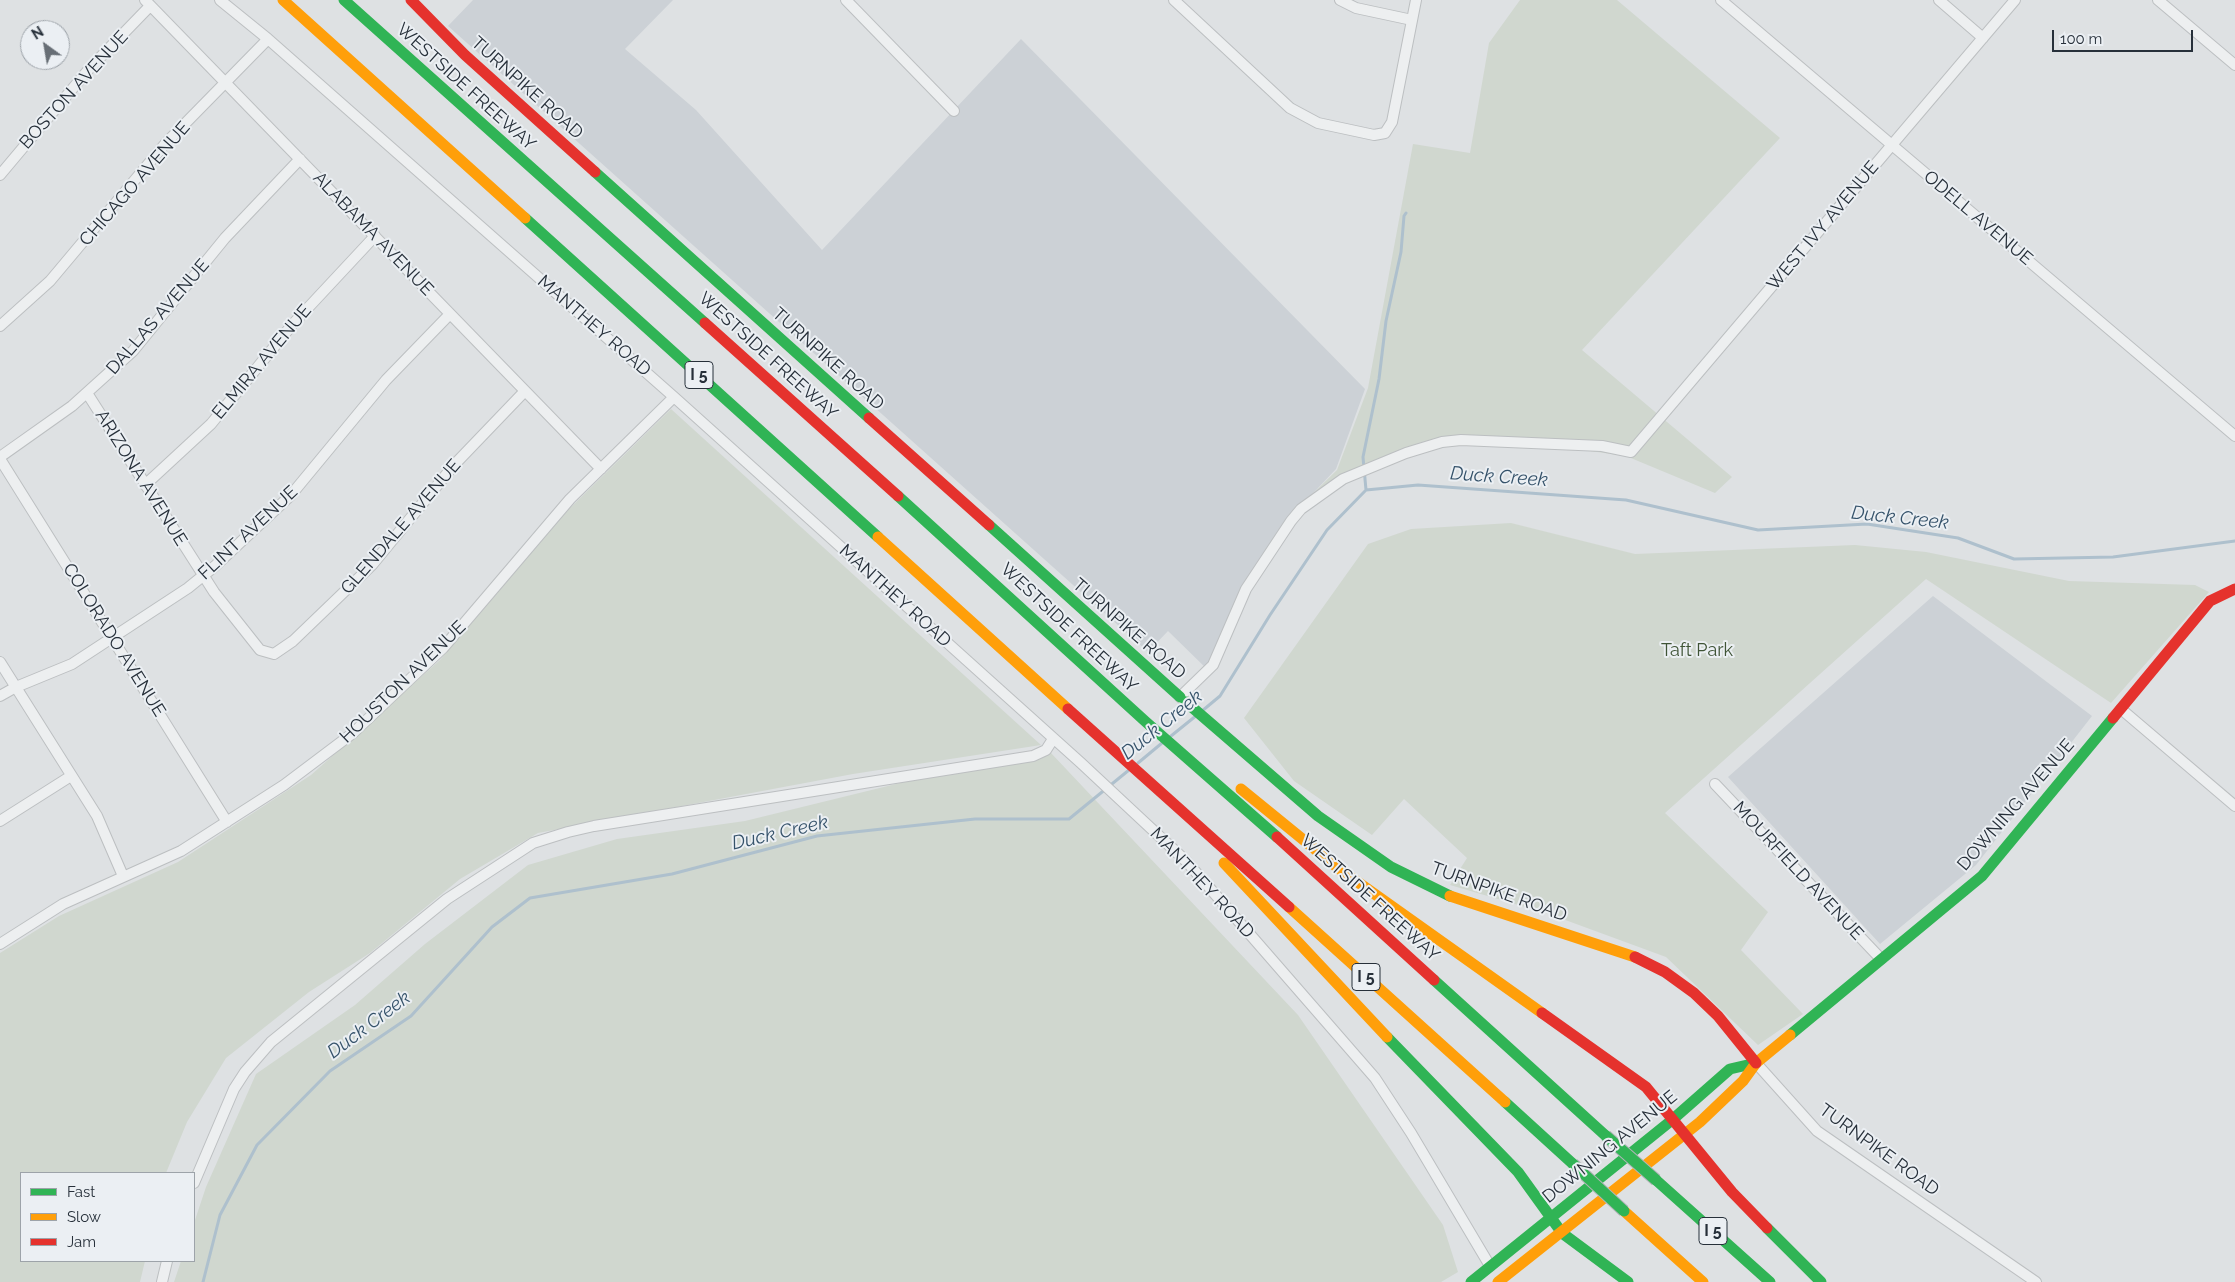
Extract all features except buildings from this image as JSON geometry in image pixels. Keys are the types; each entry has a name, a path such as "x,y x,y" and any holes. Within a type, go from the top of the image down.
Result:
{"main road":[{"path":"270,0 330,42"},
{"name":"I 5","path":"283,0 1703,1282"},
{"name":"WESTSIDE FREEWAY","path":"344,0 947,539 1146,722 1193,762 1770,1282"},
{"path":"350,0 360,16"},
{"name":"TURNPIKE ROAD","path":"410,0 486,75 1224,737 1318,816 1391,867 1431,888 1467,902 1633,956 1665,972 1694,994 1718,1016 1756,1063"},
{"name":"DOWNING AVENUE","path":"1500,1281 1684,1135 1743,1081 1756,1063 1982,876 2210,601 2235,588"},
{"path":"1193,762 1227,777 1338,868 1646,1087 1732,1192 1821,1282"},
{"path":"1196,823 1204,842 1392,1042 1518,1172 1562,1233 1628,1282"},
{"name":"DOWNING AVENUE","path":"1471,1282 1672,1120 1730,1069 1756,1063"},
{"path":"1480,1282 1490,1266"}],"street":[{"name":"MANTHEY ROAD","path":"220,0 268,39 674,397 1086,768 1190,865 1375,1078 1411,1133 1490,1266"},
{"path":"846,0 954,111"},
{"path":"1174,0 1290,108 1307,119 1327,126 1374,135 1385,133 1392,122 1416,0"},
{"path":"1340,0 1356,8 1412,20"},
{"name":"ODELL AVENUE","path":"1721,0 2235,436"},
{"path":"1939,0 1983,38"},
{"name":"WEST IVY AVENUE","path":"1183,700 1213,665 1246,589 1291,522 1301,509 1342,478 1406,453 1442,442 1461,440 1602,446 1631,452 2015,0"},
{"path":"2158,0 2235,65"},
{"name":"ALABAMA AVENUE","path":"148,3 601,469"},
{"name":"BOSTON AVENUE","path":"0,175 83,76 148,3"},
{"name":"CHICAGO AVENUE","path":"0,326 50,281 165,144 268,39"},
{"name":"DALLAS AVENUE","path":"0,458 87,393 133,351 225,238 300,159"},
{"name":"ELMIRA AVENUE","path":"145,485 211,424 292,325 375,236"},
{"name":"FLINT AVENUE","path":"0,696 16,687 64,668 112,639 203,576 291,495 386,380 450,314"},
{"name":"GLENDALE AVENUE","path":"270,654 279,652 294,641 372,565 454,466 525,391"},
{"name":"ARIZONA AVENUE","path":"87,393 203,576 260,650 270,654"},
{"name":"HOUSTON AVENUE","path":"0,944 63,904 181,851 284,785 365,723 409,682 482,606 551,520 674,397"},
{"name":"COLORADO AVENUE","path":"0,458 227,822"},
{"path":"0,662 97,816 123,876"},
{"path":"2121,709 2235,806"},
{"path":"195,1181 238,1083 271,1042 448,899 533,843 594,826 1033,756 1046,750 1053,739"},
{"path":"0,821 71,776"},
{"name":"MOURFIELD AVENUE","path":"1714,784 1881,959"},
{"name":"TURNPIKE ROAD","path":"1756,1063 1818,1131 2036,1282"},
{"path":"162,1282 168,1262"}],"shaded area":[{"path":"473,0 673,0 625,49 696,110 822,250 1021,39 1365,389 1336,469 1283,525 1211,673 1168,631 1148,652 448,26"},
{"path":"1933,596 2092,716 1976,865 1880,944 1728,777"}],"green space":[{"path":"1520,0 1617,0 1780,138 1582,350 1732,477 1715,493 1626,456 1503,439 1421,448 1344,484 1297,509 1337,470 1368,388 1413,144 1470,153 1489,43"},
{"path":"671,409 1041,745 853,774 538,833 460,879 370,953 309,992 226,1058 187,1122 166,1172 20,1172 20,1262 145,1262 140,1282 0,1282 0,953 59,916 178,862 311,775 440,660 567,511"},
{"name":"Taft Park","path":"1511,523 1635,554 1855,545 1926,552 2069,581 2195,585 2209,592 2111,703 1926,579 1665,813 1768,912 1741,950 1803,1014 1758,1045 1666,957 1549,914 1450,885 1467,858 1404,799 1372,835 1294,781 1244,718 1368,544 1411,529"},
{"path":"1051,753 1298,1015 1443,1225 1458,1272 1441,1282 174,1282 181,1262 195,1262 195,1220 206,1187 256,1074 355,1005 425,944 528,865 617,839 745,821 953,770"}],"waterway":[{"path":"1366,490 1363,457 1379,379 1386,321 1401,252 1404,216 1406,213"},
{"name":"Duck Creek","path":"1202,711 1220,696 1270,615 1327,530 1366,490 1418,485 1626,500 1758,530 1867,524 1958,538 2014,559 2113,557 2235,541"},
{"name":"Duck Creek","path":"1171,736 1197,715"},
{"name":"Duck Creek","path":"1138,763 1162,743"},
{"name":"Duck Creek","path":"203,1282 220,1215 257,1145 330,1071 411,1016 492,927 530,898 672,874 817,836 975,819 1069,819 1129,770"}],"traffic: fast":[{"path":"344,0 705,323"},
{"path":"595,172 869,418"},
{"path":"525,218 878,537"},
{"path":"898,496 1146,722 1277,837"},
{"path":"989,525 1180,697"},
{"path":"1186,702 1318,816 1391,867 1450,896"},
{"path":"1790,1035 1982,876 2113,718"},
{"path":"1434,980 1606,1136"},
{"path":"1387,1037 1518,1172 1562,1233 1628,1282"},
{"path":"1471,1282 1672,1120 1730,1069 1756,1063"},
{"path":"1505,1102 1573,1164"},
{"path":"1606,1136 1656,1180"},
{"path":"1573,1164 1624,1211"},
{"path":"1656,1180 1770,1282"},
{"path":"1767,1228 1821,1282"}],"traffic: slow":[{"path":"283,0 525,218"},
{"path":"878,537 1068,709"},
{"path":"1241,789 1338,868 1542,1013"},
{"path":"1224,863 1387,1037"},
{"path":"1450,896 1635,957"},
{"path":"1289,907 1505,1102"},
{"path":"1498,1282 1700,1122 1743,1081 1756,1063 1790,1035"},
{"path":"1624,1211 1703,1282"}],"traffic: jam":[{"path":"411,0 465,55 595,172"},
{"path":"705,323 898,496"},
{"path":"869,418 989,525"},
{"path":"2113,718 2210,601 2235,589"},
{"path":"1068,709 1289,907"},
{"path":"1277,837 1434,980"},
{"path":"1635,957 1665,972 1694,993 1718,1016 1756,1063"},
{"path":"1542,1013 1646,1087 1732,1192 1767,1228"}]}
